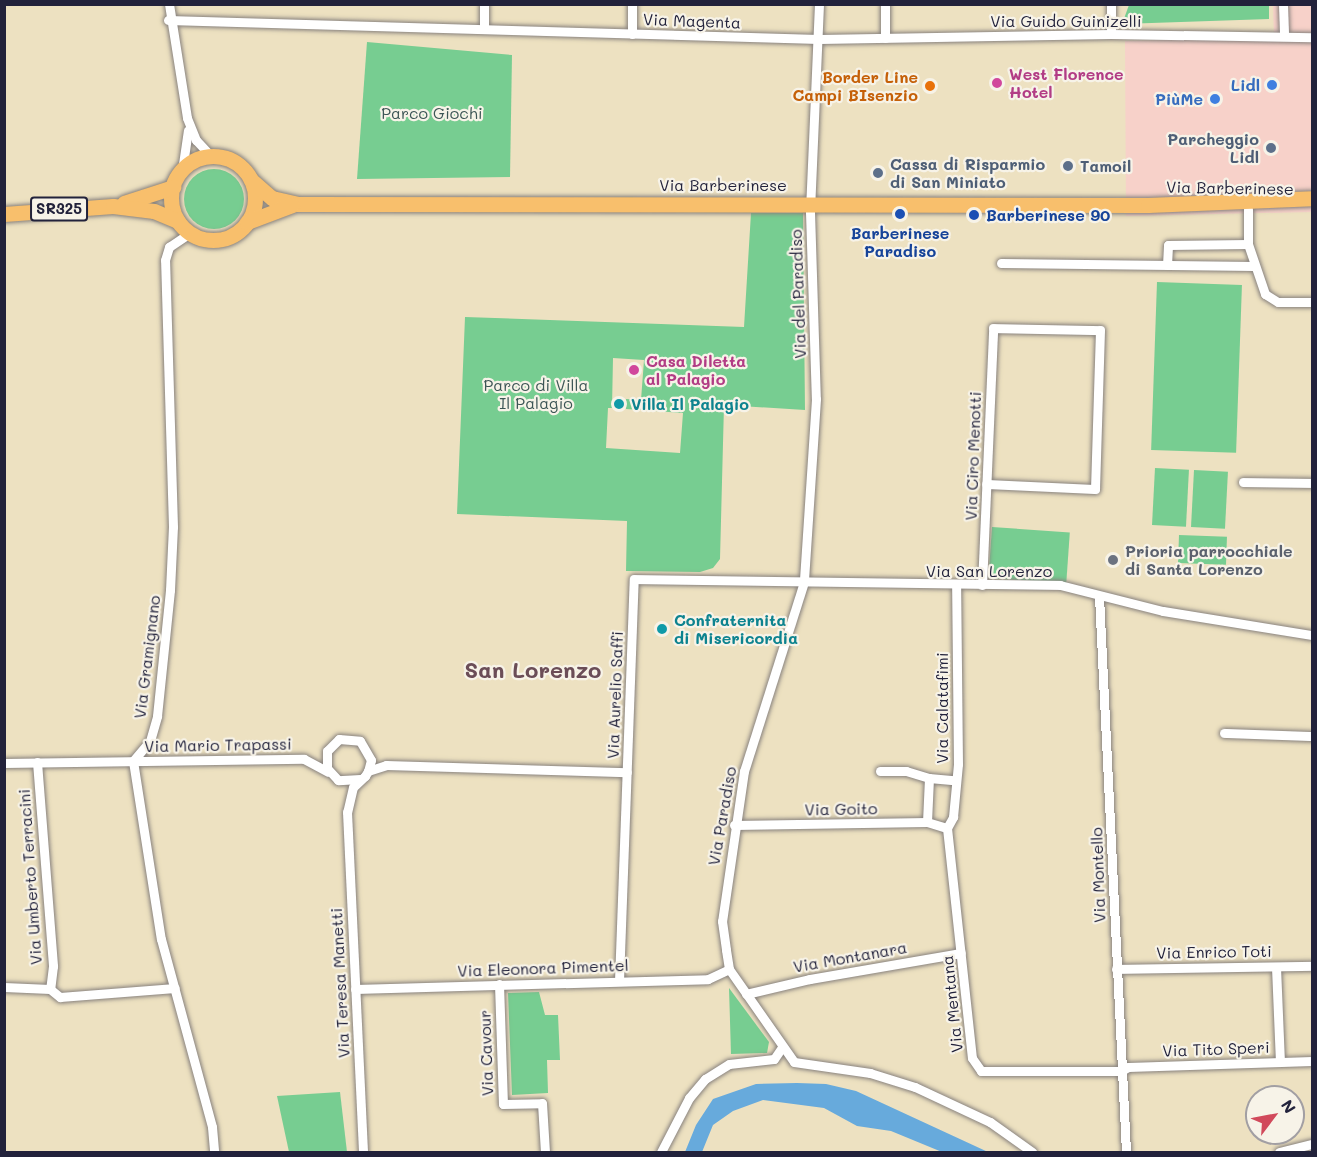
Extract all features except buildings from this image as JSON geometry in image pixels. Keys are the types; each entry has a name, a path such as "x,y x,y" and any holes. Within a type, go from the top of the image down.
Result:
{"main road":[{"name":"Via Barberinese","path":"212,157 238,165 272,198 298,204 1148,204 1312,198"},
{"path":"190,233 178,221 172,202 173,186 182,171 196,161 212,157"},
{"path":"247,222 254,205 251,180"},
{"name":"SR325","path":"113,206 173,186"},
{"name":"Via Barberinese","path":"190,233 205,239 221,239 236,233 247,222 298,204"},
{"name":"Via Barberinese","path":"1148,204 1248,209 1312,207"},
{"name":"SR325","path":"4,214 113,206 154,211 178,221"}],"street":[{"path":"169,4 168,20 187,118 189,142 182,171"},
{"path":"484,4 484,28"},
{"path":"632,4 632,34"},
{"name":"Via del Paradiso","path":"804,582 816,399 810,203 819,4"},
{"path":"885,4 885,38"},
{"path":"1111,4 1111,34"},
{"path":"1282,4 1284,36"},
{"name":"Via Magenta","path":"168,20 819,39"},
{"name":"Via Guido Guinizelli","path":"819,39 1111,34 1312,37"},
{"path":"187,118 196,140 212,157"},
{"path":"1248,209 1248,244 1254,266 1268,299 1312,302"},
{"name":"Via Gramignano","path":"133,761 150,741 157,716 170,590 173,528 165,260 169,247 190,233"},
{"path":"1167,265 1168,245 1248,244"},
{"path":"1001,263 1254,266"},
{"name":"Via Ciro Menotti","path":"982,585 993,328 1100,330 1095,489 987,484"},
{"path":"1244,482 1312,483"},
{"name":"Via Aurelio Saffi","path":"619,981 634,579 804,582"},
{"name":"Via San Lorenzo","path":"804,582 956,587 1060,585 1162,611 1312,635"},
{"name":"Via Paradiso","path":"804,582 744,771 734,825 722,921 729,969 782,1047 796,1063 880,1076 943,1098 990,1122 1032,1152"},
{"name":"Via Calatafimi","path":"947,828 953,817 954,780 958,764 956,587"},
{"name":"Via Montello","path":"1099,596 1111,795 1116,969 1125,1152"},
{"path":"1224,733 1312,736"},
{"path":"330,746 344,737 355,738 370,754 386,765"},
{"name":"Via Mario Trapassi","path":"4,763 304,759 330,746"},
{"name":"Via Teresa Manetti","path":"330,746 326,757 332,775 343,790 347,812 363,1152"},
{"path":"370,754 368,771 386,765 627,772"},
{"name":"Via Mario Trapassi","path":"304,759 332,775"},
{"path":"133,761 161,939 212,1127 214,1152"},
{"name":"Via Umberto Terracini","path":"37,762 52,966 50,989"},
{"name":"Via Teresa Manetti","path":"347,812 350,794 368,771"},
{"path":"880,771 906,771 929,778 954,780"},
{"path":"332,775 344,782 360,779"},
{"path":"927,822 929,778"},
{"name":"Via Goito","path":"734,825 927,822 947,828"},
{"name":"Via Mentana","path":"947,828 972,1058 978,1069 983,1072 1121,1071"},
{"name":"Via Montanara","path":"746,994 833,975 961,953"},
{"name":"Via Enrico Toti","path":"1116,969 1312,966"},
{"path":"1276,967 1280,1062"},
{"name":"Via Eleonora Pimentel","path":"355,989 710,979 729,969"},
{"name":"Via Cavour","path":"499,984 503,1104 542,1103 545,1152"},
{"name":"Via Umberto Terracini","path":"4,987 50,989 60,997 175,988"},
{"path":"662,1152 688,1098 705,1079 729,1064 774,1059 782,1047"},
{"name":"Via Tito Speri","path":"1121,1071 1128,1067 1312,1061"},
{"path":"1279,1152 1312,1144"}],"shaded area":[{"path":"1273,5 1312,5 1312,212 1126,216 1125,41 1274,37"}],"green space":[{"path":"1129,5 1269,5 1269,19 1122,24"},
{"name":"Parco Giochi","path":"367,42 512,55 510,177 357,179"},
{"path":"208,169 220,169 236,177 242,187 244,199 242,211 236,221 220,229 208,229 192,221 184,205 184,193 192,177"},
{"name":"Parco di Villa Il Palagio","path":"751,213 803,213 805,410 724,405 720,559 713,568 700,572 626,571 627,521 457,514 465,317 744,327","holes":["613,358 644,360 641,400 626,399 626,409 683,413 680,453 606,448 608,408 612,408"]},
{"path":"1157,282 1242,285 1236,453 1151,450"},
{"path":"1155,468 1189,470 1186,527 1152,525"},
{"path":"1194,470 1228,472 1225,529 1191,527"},
{"path":"992,527 1070,532 1066,583 988,578"},
{"path":"1179,535 1227,537 1226,565 1178,563"},
{"path":"729,988 769,1042 767,1053 731,1054"},
{"path":"539,992 545,1015 558,1015 560,1060 547,1060 548,1093 512,1095 508,993"},
{"path":"340,1092 347,1152 289,1152 277,1096"}],"water":[{"path":"756,1084 826,1084 856,1091 988,1152 942,1152 891,1131 857,1126 824,1108 763,1100 733,1111 713,1125 702,1152 685,1152 696,1125 713,1099"}],"place":[{"name":"West Florence Hotel","path":"997,83"},
{"name":"Lidl","path":"1272,85"},
{"name":"Border Line Campi BIsenzio","path":"930,86"},
{"name":"PiùMe","path":"1215,99"},
{"name":"Parcheggio Lidl","path":"1271,148"},
{"name":"Tamoil","path":"1068,166"},
{"name":"Cassa di Risparmio di San Miniato","path":"878,173"},
{"name":"Barberinese Paradiso","path":"900,214"},
{"name":"Barberinese 90","path":"974,215"},
{"name":"Casa Diletta al Palagio","path":"634,370"},
{"name":"Villa Il Palagio","path":"619,404"},
{"name":"Prioria parrocchiale di Santa Lorenzo","path":"1113,560"},
{"name":"Confraternita di Misericordia","path":"662,629"}],"district":[{"name":"San Lorenzo","path":"533,670"}]}
